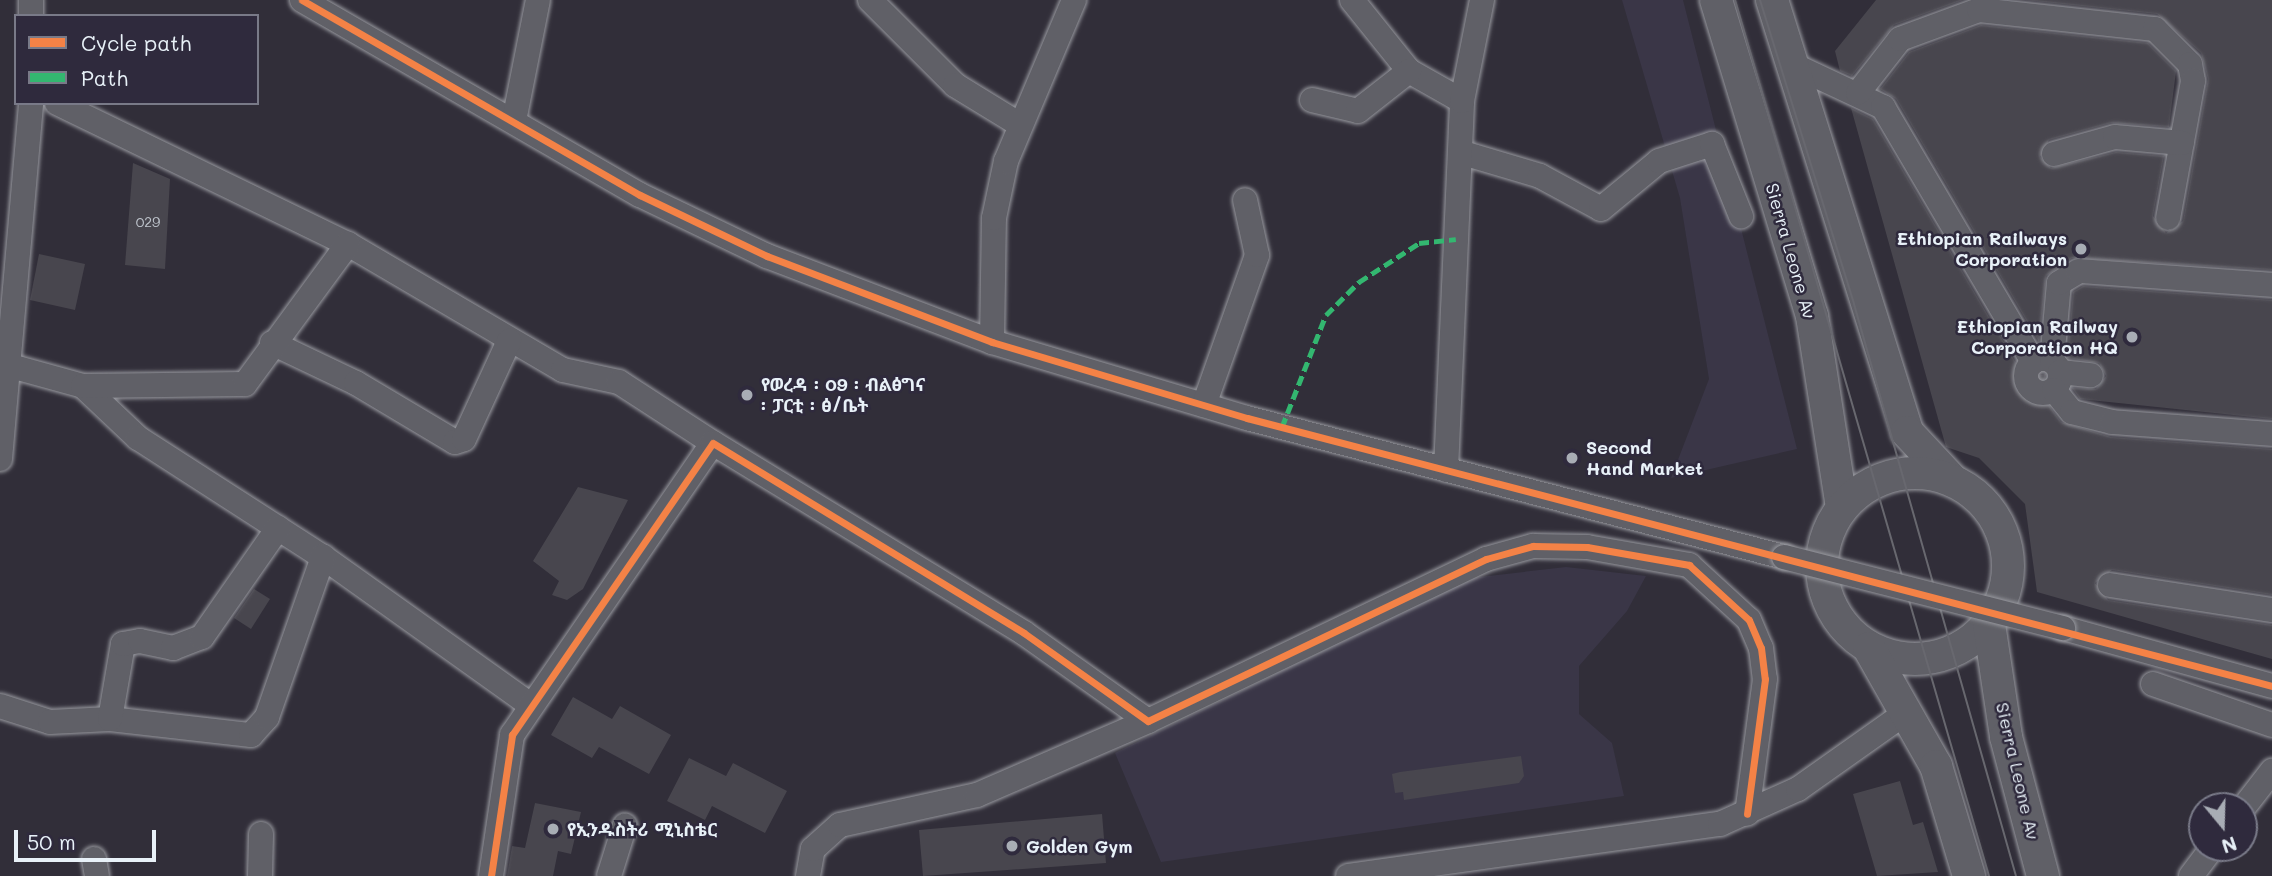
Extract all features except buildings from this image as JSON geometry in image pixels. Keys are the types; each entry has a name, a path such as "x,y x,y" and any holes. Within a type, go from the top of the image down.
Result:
{"main road":[{"name":"Sierra Leone Av","path":"1716,0 1812,316 1842,507"},
{"path":"1772,0 1907,432 1951,479 1986,507 2009,559 2005,593 1989,624 1964,646 1933,658 1900,659 1869,648"},
{"path":"1951,479 1892,475 1842,507 1823,543 1822,584 1838,621 1869,648 1908,710 1936,766 1969,876"},
{"name":"Sierra Leone Av","path":"1989,624 2006,737 2043,876"}],"street":[{"path":"302,0 640,195 744,246 992,342 1204,405 1446,470 2063,628 2272,686"},
{"path":"514,121 538,0"},
{"path":"870,0 894,10 955,85 1017,123"},
{"path":"992,342 993,218 1017,123 1074,0"},
{"path":"1352,0 1409,71 1462,101"},
{"path":"1446,470 1463,153 1462,101 1482,0"},
{"path":"1858,93 1900,39 1979,10 2155,29 2190,64 2193,81 2168,218"},
{"path":"1791,64 1883,107 2050,371 2072,412 2112,422 2272,434"},
{"path":"1312,100 1358,111 1409,71"},
{"path":"0,459 11,225 31,105"},
{"path":"61,105 348,244 509,341 563,370 619,382 713,443 1033,639 1148,721"},
{"path":"2054,154 2115,137 2182,144"},
{"path":"1463,153 1528,171 1601,209 1659,161 1712,144 1741,216"},
{"path":"1204,405 1257,255 1245,200"},
{"path":"83,386 245,384 272,343 348,244"},
{"path":"2050,371 2059,283 2079,271 2272,285"},
{"path":"272,343 356,383 455,442 464,439 509,341"},
{"path":"6,353 83,386 138,438 323,557 529,704"},
{"path":"2050,371 2091,374"},
{"path":"491,876 507,752 529,704 713,443"},
{"path":"110,719 123,644 173,648 202,637 278,528"},
{"path":"808,876 814,849 840,825 977,795 1148,721 1486,559 1534,547 1587,547 1689,565 1749,620 1765,679 1747,814"},
{"path":"0,706 50,722 110,719 251,735 260,730 323,557"},
{"path":"2110,585 2272,610"},
{"path":"2153,684 2272,725"},
{"path":"1348,876 1547,864 1747,814 1798,789 1908,710"},
{"path":"2256,792 2272,771"},
{"path":"609,876 625,825"},
{"path":"260,876 261,834"},
{"path":"2191,876 2202,862"}],"shaded area":[{"path":"1622,0 1683,0 1797,449 1671,478 1709,379 1680,198"},
{"path":"1566,567 1646,576 1627,611 1579,666 1579,714 1612,743 1624,796 1161,862 1115,753 1471,578"}],"tram line":[{"path":"1735,0 1989,876"},
{"path":"1760,0 1854,304 2016,876"}],"marked path":[{"path":"1282,427 1326,315 1359,282 1419,243 1456,239"}],"cycle path":[{"path":"302,0 640,195 767,256 992,342 1247,418 2272,686"},
{"path":"491,876 512,735 713,443 1024,633 1148,721 1486,559 1533,546 1587,547 1689,565 1749,620 1761,648 1765,679 1747,814"}],"place":[{"name":"Ethiopian Railways Corporation","path":"2081,249"},
{"name":"Ethiopian Railway Corporation HQ","path":"2132,337"},
{"name":"የወረዳ ፡ 09 ፡ ብልፅግና ፡ ፓርቲ ፡ ፅ/ቤት","path":"747,395"},
{"name":"Second Hand Market","path":"1572,458"},
{"name":"የኢንዱስትሪ ሚኒስቴር","path":"553,829"},
{"name":"Golden Gym","path":"1012,846"}]}
